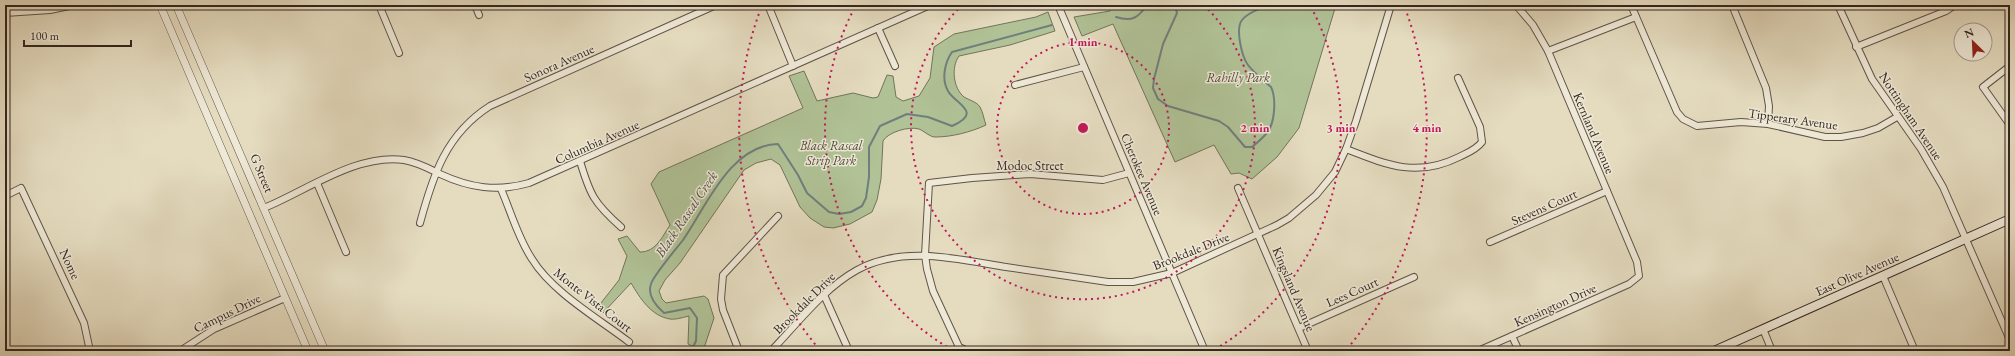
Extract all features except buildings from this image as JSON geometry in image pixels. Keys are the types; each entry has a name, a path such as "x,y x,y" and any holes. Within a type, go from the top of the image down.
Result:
{"main road":[{"name":"East Olive Avenue","path":"1714,351 2010,219"}],"street":[{"path":"5,13 50,10 74,5"},
{"path":"160,5 308,351"},
{"name":"G Street","path":"176,5 325,351"},
{"path":"379,5 399,53"},
{"path":"475,5 479,15"},
{"name":"Sonora Avenue","path":"420,223 436,172 458,133 467,123 490,106 716,5"},
{"path":"768,5 793,66"},
{"name":"Columbia Avenue","path":"264,208 360,165 386,160 404,160 422,164 436,172 468,185 502,189 529,183 930,5"},
{"name":"Cherokee Avenue","path":"1058,5 1205,351"},
{"name":"Brookdale Drive","path":"771,351 824,295 842,279 874,262 887,258 925,255 1108,282 1134,282 1172,273 1259,235 1289,218 1316,195 1328,182 1346,149 1356,122 1391,5"},
{"name":"Kernland Avenue","path":"1516,5 1533,25 1548,51 1637,262 1639,276"},
{"path":"1548,51 1636,17 1631,5"},
{"path":"1732,5 1766,88 1769,106 1768,124"},
{"name":"Nottingham Avenue","path":"1838,5 1872,79 1933,168 1943,187 2010,340"},
{"path":"1944,5 1946,12"},
{"path":"1856,47 1946,12 1955,5"},
{"name":"Tipperary Avenue","path":"1636,17 1677,112 1684,119 1697,126 1741,122 1768,124 1825,137 1841,137 1873,130 1897,117"},
{"path":"878,28 894,66"},
{"path":"2010,66 1983,87 2010,125"},
{"path":"1015,85 1084,67"},
{"path":"1346,149 1396,166 1413,169 1429,168 1445,163 1478,148 1482,142 1480,127 1458,78"},
{"path":"580,161 588,189 595,202 620,227"},
{"name":"Modoc Street","path":"925,255 929,183 1030,174 1045,174 1103,180 1130,173"},
{"path":"317,183 346,252"},
{"name":"Nome","path":"5,196 21,188 68,286 84,324 90,351"},
{"name":"Kingsland Avenue","path":"1238,188 1308,351"},
{"name":"Monte Vista Court","path":"502,189 524,244 541,272 552,284 629,342"},
{"name":"Stevens Court","path":"1490,242 1607,191"},
{"path":"739,351 723,310 721,299 723,275 778,216"},
{"path":"925,255 929,280 948,324 959,346 968,351"},
{"name":"Kensington Drive","path":"1478,351 1629,284 1639,276"},
{"path":"1883,276 1915,351"},
{"name":"Lees Court","path":"1299,328 1414,277"},
{"path":"824,295 849,351"},
{"name":"Campus Drive","path":"180,351 214,329 285,298"},
{"path":"1763,329 1772,351"},
{"path":"1512,336 1519,351"}],"green space":[{"name":"Rahilly Park","path":"1108,5 1336,5 1299,128 1277,157 1252,179 1239,173 1231,174 1214,145 1175,162 1113,24 1082,36 1074,17 1110,11"},
{"name":"Black Rascal Strip Park","path":"1048,12 1055,31 1010,45 959,56 956,61 954,71 955,83 960,93 964,97 979,105 986,125 968,132 941,137 933,137 915,128 899,130 889,135 883,141 881,179 877,200 872,212 850,224 833,228 824,227 810,218 800,207 780,165 771,159 756,163 744,170 680,263 665,280 659,291 662,299 666,303 704,296 708,299 714,318 703,351 688,344 689,316 670,319 657,314 647,306 631,283 603,313 597,308 619,280 627,256 618,239 627,236 640,252 646,251 658,243 670,225 651,184 659,172 803,108 789,76 804,71 817,101 853,93 873,98 878,97 887,75 893,76 896,97 903,101 919,96 930,78 934,47 954,34 1036,17"}],"waterway":[{"name":"Black Rascal Creek","path":"1116,17 1126,19 1134,18 1141,13 1147,5"},
{"name":"Black Rascal Creek","path":"1175,5 1177,13 1163,44 1154,79 1153,88 1158,99 1168,106 1219,121 1228,127 1245,147 1252,147 1269,131 1273,118 1274,101 1271,87 1253,71 1246,61 1240,43 1240,24 1247,15 1269,5"},
{"name":"Black Rascal Creek","path":"691,351 696,341 697,318 690,308 664,313 655,304 651,296 650,288 660,269 683,240 721,180 733,166 746,155 761,147 778,144 798,175 807,193 829,212 839,214 851,212 862,206 866,198 869,177 869,147 880,126 907,114 928,117 952,126 966,116 967,112 965,108 951,96 946,86 944,76 947,61 952,52 1052,25"}]}
